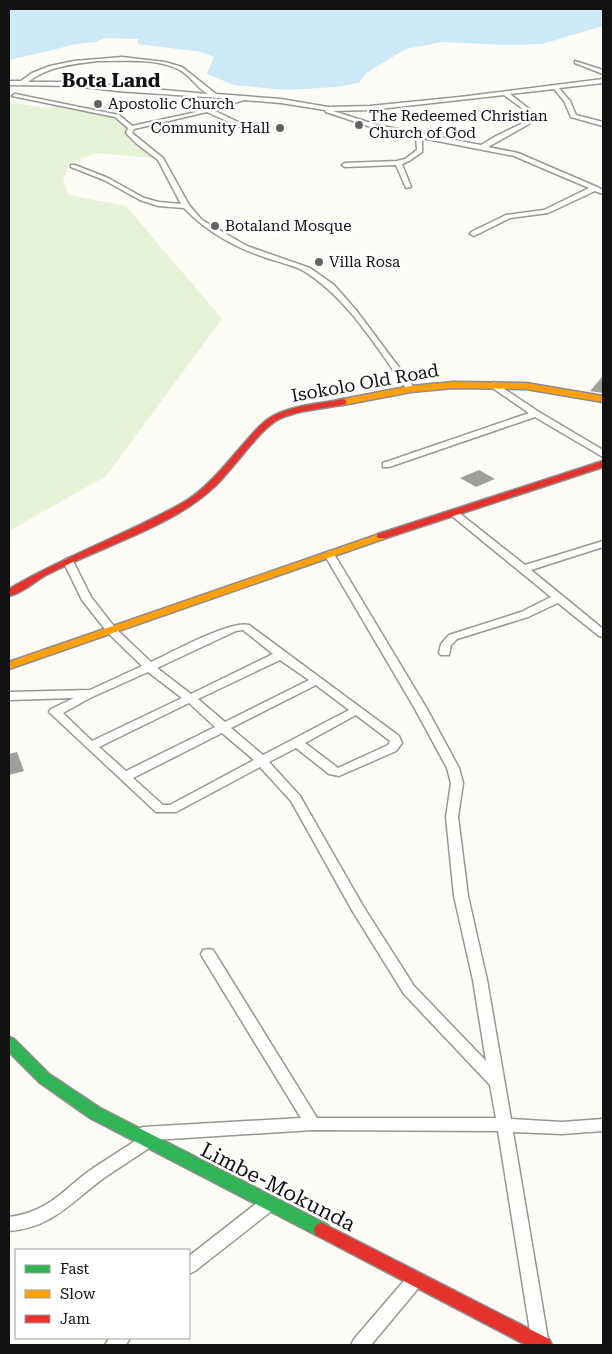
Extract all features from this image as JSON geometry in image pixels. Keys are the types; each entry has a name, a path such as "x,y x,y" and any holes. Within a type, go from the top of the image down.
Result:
{"main road":[{"name":"Isokolo Old Road","path":"9,593 44,572 168,515 192,501 211,485 262,429 275,418 294,411 411,388 494,385 550,389 603,399"},
{"path":"9,666 330,554 603,464"},
{"name":"Limbe-Mokunda","path":"9,1043 44,1078 95,1113 542,1344"}],"street":[{"path":"22,83 34,72 56,66 137,59 180,68 207,91 219,96"},
{"path":"577,62 603,72"},
{"path":"9,83 64,83 123,90 246,98 296,103 328,109 382,107 506,94 603,81"},
{"path":"555,87 567,102 574,116 603,124"},
{"path":"506,94 526,108 523,113"},
{"path":"15,96 116,116 131,128"},
{"path":"131,128 209,111 246,98"},
{"path":"328,109 336,114 369,125 516,154 603,192"},
{"path":"209,111 251,130"},
{"path":"481,148 498,137 527,124"},
{"path":"131,128 129,133 131,136 161,159 171,182 186,206 200,221 252,252 307,270 330,287 353,312 411,388"},
{"path":"345,165 398,163 407,160 420,151 419,136"},
{"path":"398,163 408,187"},
{"path":"73,166 106,179 142,199 158,204 186,206"},
{"path":"474,234 508,216 546,212 595,188"},
{"path":"494,385 536,414 603,454"},
{"path":"386,465 536,414"},
{"path":"455,514 603,634"},
{"path":"524,569 603,544"},
{"path":"330,554 421,709 453,768 457,783 452,817 453,839 461,896 480,980 542,1344"},
{"path":"68,561 86,598 112,631 150,668 191,699 261,760 296,798 358,910 410,990 496,1081"},
{"path":"446,653 446,644 453,637 553,604 559,597"},
{"path":"296,742 333,771 339,772 384,752 396,743 395,739 357,710 317,680 281,655 245,627 234,628 55,712 160,809 167,810 261,760 357,710"},
{"path":"91,746 281,655"},
{"path":"125,777 317,680"},
{"path":"9,696 92,694"},
{"path":"208,954 313,1124"},
{"path":"9,1224 27,1223 56,1209 141,1138 313,1124 504,1125 562,1128 603,1125"},
{"path":"190,1265 268,1204"},
{"path":"360,1345 415,1280"}],"green space":[{"path":"9,102 46,108 62,104 117,116 131,131 130,134 161,159 97,153 69,164 63,182 69,195 126,206 222,319 106,476 9,531"}],"water":[{"path":"9,9 603,9 603,26 542,44 506,45 442,42 406,49 366,73 359,83 336,87 287,90 234,85 207,74 214,57 202,52 138,44 138,39 104,38 96,42 77,44 9,60"}],"building":[{"path":"603,376 603,393 590,391"},
{"path":"479,470 495,479 476,487 460,478"},
{"path":"17,752 24,771 9,775 9,754"}],"traffic: fast":[{"path":"9,1043 44,1078 95,1113 322,1230"}],"traffic: slow":[{"path":"343,402 411,389 453,385 526,386 603,399"},
{"path":"9,666 382,536"}],"traffic: jam":[{"path":"9,593 44,572 168,515 192,501 211,485 262,429 275,418 295,411 343,402"},
{"path":"382,536 603,464"},
{"path":"322,1230 543,1345"}],"place":[{"name":"Apostolic Church","path":"98,104"},
{"name":"The Redeemed Christian Church of God","path":"359,125"},
{"name":"Community Hall","path":"280,128"},
{"name":"Botaland Mosque","path":"215,226"},
{"name":"Villa Rosa","path":"319,262"}],"district":[{"name":"Bota Land","path":"111,80"}]}
